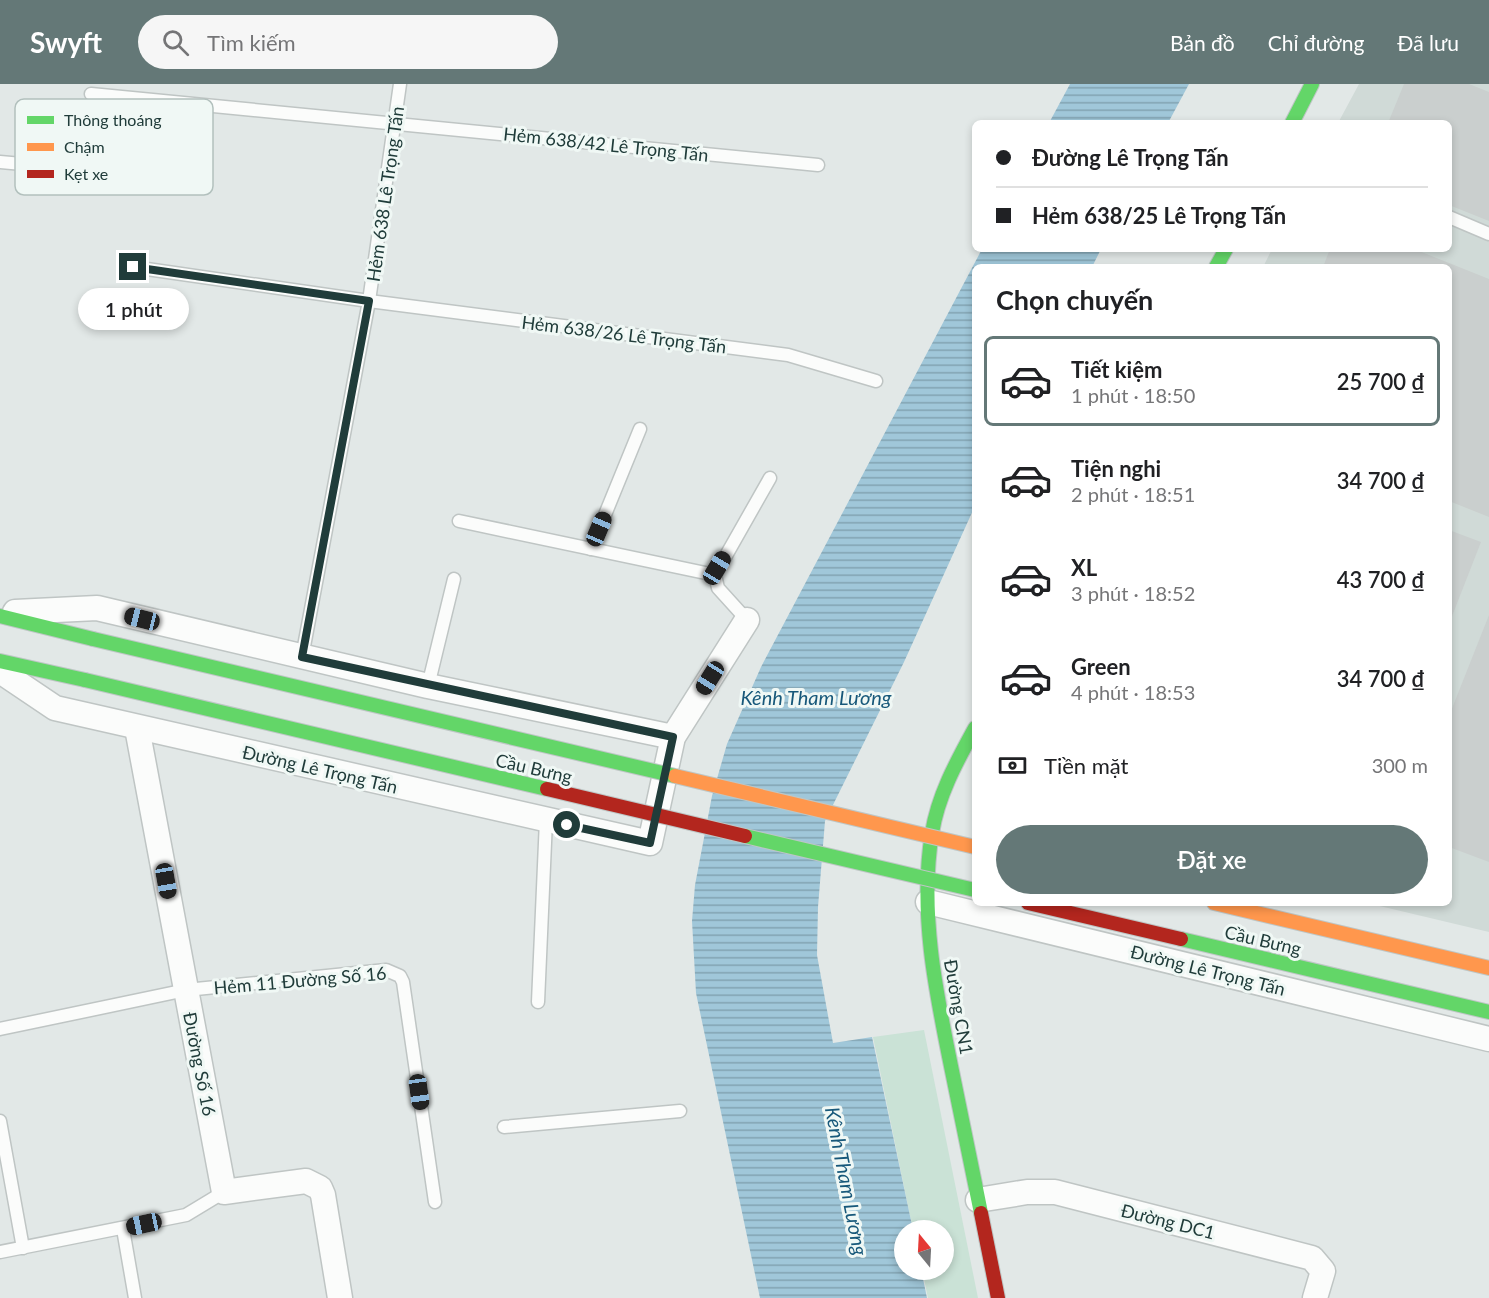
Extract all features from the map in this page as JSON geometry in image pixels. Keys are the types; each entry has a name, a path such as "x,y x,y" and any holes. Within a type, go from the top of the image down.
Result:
{"main road":[{"path":"1294,120 1312,84"},
{"name":"Cầu Bưng","path":"0,614 93,639 972,846"},
{"name":"Cầu Bưng","path":"0,661 972,889"},
{"name":"Đường CN1","path":"972,734 954,767 937,810 929,854 928,902 934,976 998,1298"},
{"name":"Cầu Bưng","path":"1042,906 1489,1012"},
{"name":"Cầu Bưng","path":"1227,906 1489,968"}],"street":[{"path":"0,614 97,608 428,686 673,737 747,620"},
{"name":"Đường Lê Trọng Tấn","path":"0,671 55,708 650,843 673,737"},
{"name":"Đường Số 16","path":"137,728 224,1192"},
{"name":"Đường Lê Trọng Tấn","path":"928,902 1489,1039"},
{"path":"224,1192 306,1181 320,1188 340,1298"},
{"name":"Đường DC1","path":"978,1200 1027,1192 1054,1192 1312,1258 1323,1271 1315,1298"}],"lane":[{"name":"Hẻm 638 Lê Trọng Tấn","path":"302,657 369,301 400,84"},
{"name":"Hẻm 638/42 Lê Trọng Tấn","path":"91,94 143,99"},
{"name":"Hẻm 638/42 Lê Trọng Tấn","path":"213,106 818,165"},
{"path":"0,162 15,163"},
{"path":"1452,218 1489,234"},
{"name":"Hẻm 638/26 Lê Trọng Tấn","path":"133,267 369,301 788,355 876,381"},
{"path":"591,549 640,429"},
{"path":"747,620 718,588 715,575 770,478"},
{"path":"459,521 715,575"},
{"path":"428,686 454,579"},
{"path":"538,1002 546,820"},
{"name":"Hẻm 11 Đường Số 16","path":"186,990 386,970 400,976 403,982 435,1202"},
{"path":"0,1029 186,990"},
{"path":"504,1127 680,1111"},
{"path":"0,1121 23,1248"},
{"path":"0,1252 190,1214 224,1192"},
{"path":"123,1229 135,1298"}],"shaded area":[{"path":"1359,84 1489,84 1489,932 1380,906 1452,906 1452,264 1264,264 1270,252 1452,252 1452,120 1340,120"}],"green space":[{"path":"924,1030 978,1298 928,1298 924,1280 954,1280 954,1220 911,1220 873,1037"}],"water":[{"path":"1070,84 1189,84 1170,120 1051,120"},
{"path":"980,252 1100,252 1094,264 974,264"},
{"name":"Kênh Tham Lương","path":"972,268 972,513 904,662 825,821 818,907 817,955 833,1043 872,1037 911,1220 894,1220 894,1280 923,1280 927,1298 760,1298 696,993 692,921 695,885 712,796 727,744 761,667"}],"building":[{"path":"1404,84 1469,84 1489,92 1489,221 1452,206 1452,120 1389,120"},
{"path":"1329,252 1422,252 1452,264 1324,264"},
{"path":"1452,264 1489,279 1489,517 1452,502"},
{"path":"1452,531 1481,542 1452,616"},
{"path":"1489,615 1489,862 1452,848 1452,708"}],"traffic: fast":[{"path":"1294,120 1312,84"},
{"path":"1218,264 1224,252"},
{"path":"0,616 93,639"},
{"path":"93,639 675,776"},
{"path":"0,661 85,680"},
{"path":"85,680 547,789"},
{"path":"972,734 943,792 935,819 928,863 927,893 935,982 981,1213"},
{"path":"745,836 972,889"},
{"path":"1181,939 1489,1012"}],"traffic: slow":[{"path":"675,776 972,846"},
{"path":"1227,906 1489,968"}],"traffic: jam":[{"path":"547,789 745,836"},
{"path":"1041,906 1181,939"},
{"path":"981,1213 998,1298"}],"route":[{"path":"133,267 369,301 302,657 673,737 650,843 567,825"}]}
